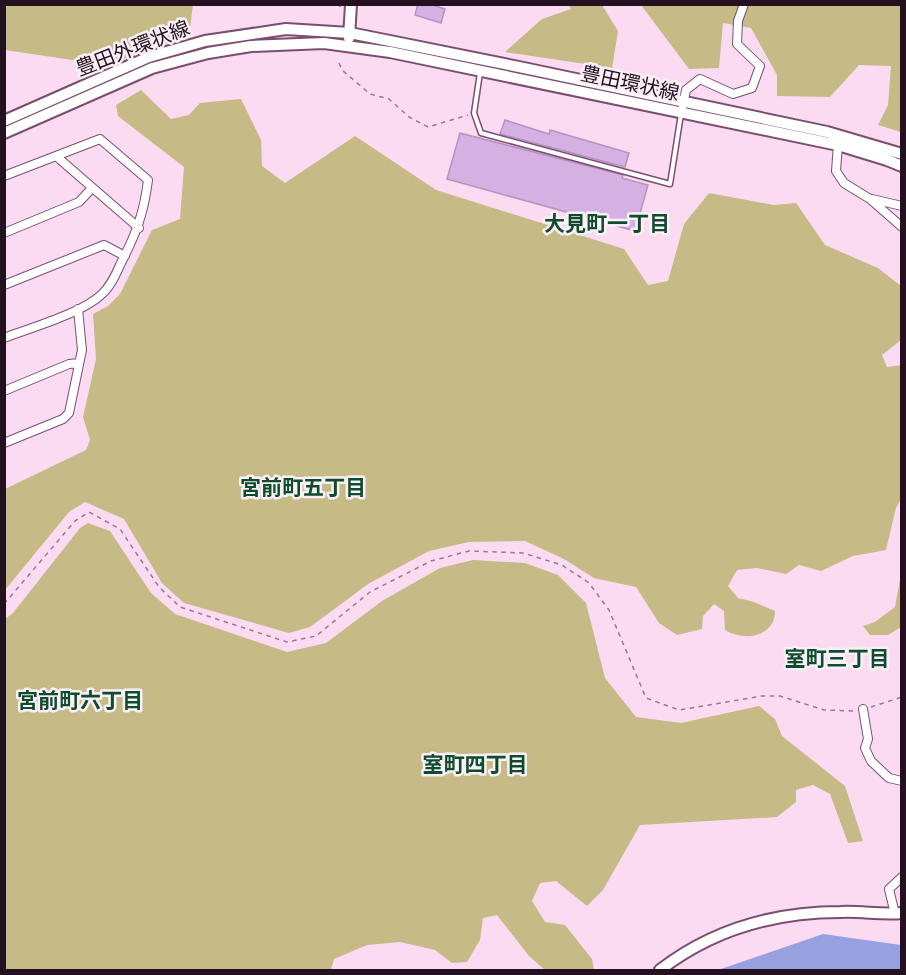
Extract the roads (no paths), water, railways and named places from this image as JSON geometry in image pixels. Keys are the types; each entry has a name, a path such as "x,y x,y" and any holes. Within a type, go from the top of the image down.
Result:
{"main road":[{"path":"348,45 351,4"},
{"name":"豊田外環状線","path":"4,121 149,57 205,41 286,29 350,33"},
{"name":"豊田環状線","path":"350,33 838,145 902,166"},
{"name":"豊田外環状線","path":"4,133 152,68 208,53 269,44 348,45"},
{"name":"豊田環状線","path":"348,45 481,72 827,132 902,154"},
{"path":"660,970 710,939 734,928 761,921 808,912 898,913"}],"street":[{"path":"682,108 686,90 700,79 733,94 752,88 760,66 737,44 738,21 744,4"},
{"path":"4,176 100,139 148,180 139,228 113,280 101,296 78,309 4,338"},
{"path":"838,145 836,171 844,183 870,199 902,227"},
{"path":"56,156 139,228"},
{"path":"4,232 79,202 92,188"},
{"path":"870,199 902,206"},
{"path":"4,285 104,245 125,256"},
{"path":"4,443 63,419 69,413 82,350 78,309"},
{"path":"4,391 69,364 79,363"},
{"path":"863,709 868,739 865,748 871,761 889,778 902,781"},
{"path":"898,913 889,888 902,877"}],"lane":[{"path":"481,72 474,113 481,133 670,184 682,108"}],"water":[{"path":"823,934 901,945 901,970 718,970"}],"district":[{"name":"大見町一丁目","path":"607,225"},
{"name":"宮前町五丁目","path":"303,489"},
{"name":"室町三丁目","path":"837,660"},
{"name":"宮前町六丁目","path":"80,702"},
{"name":"室町四丁目","path":"475,766"}]}
